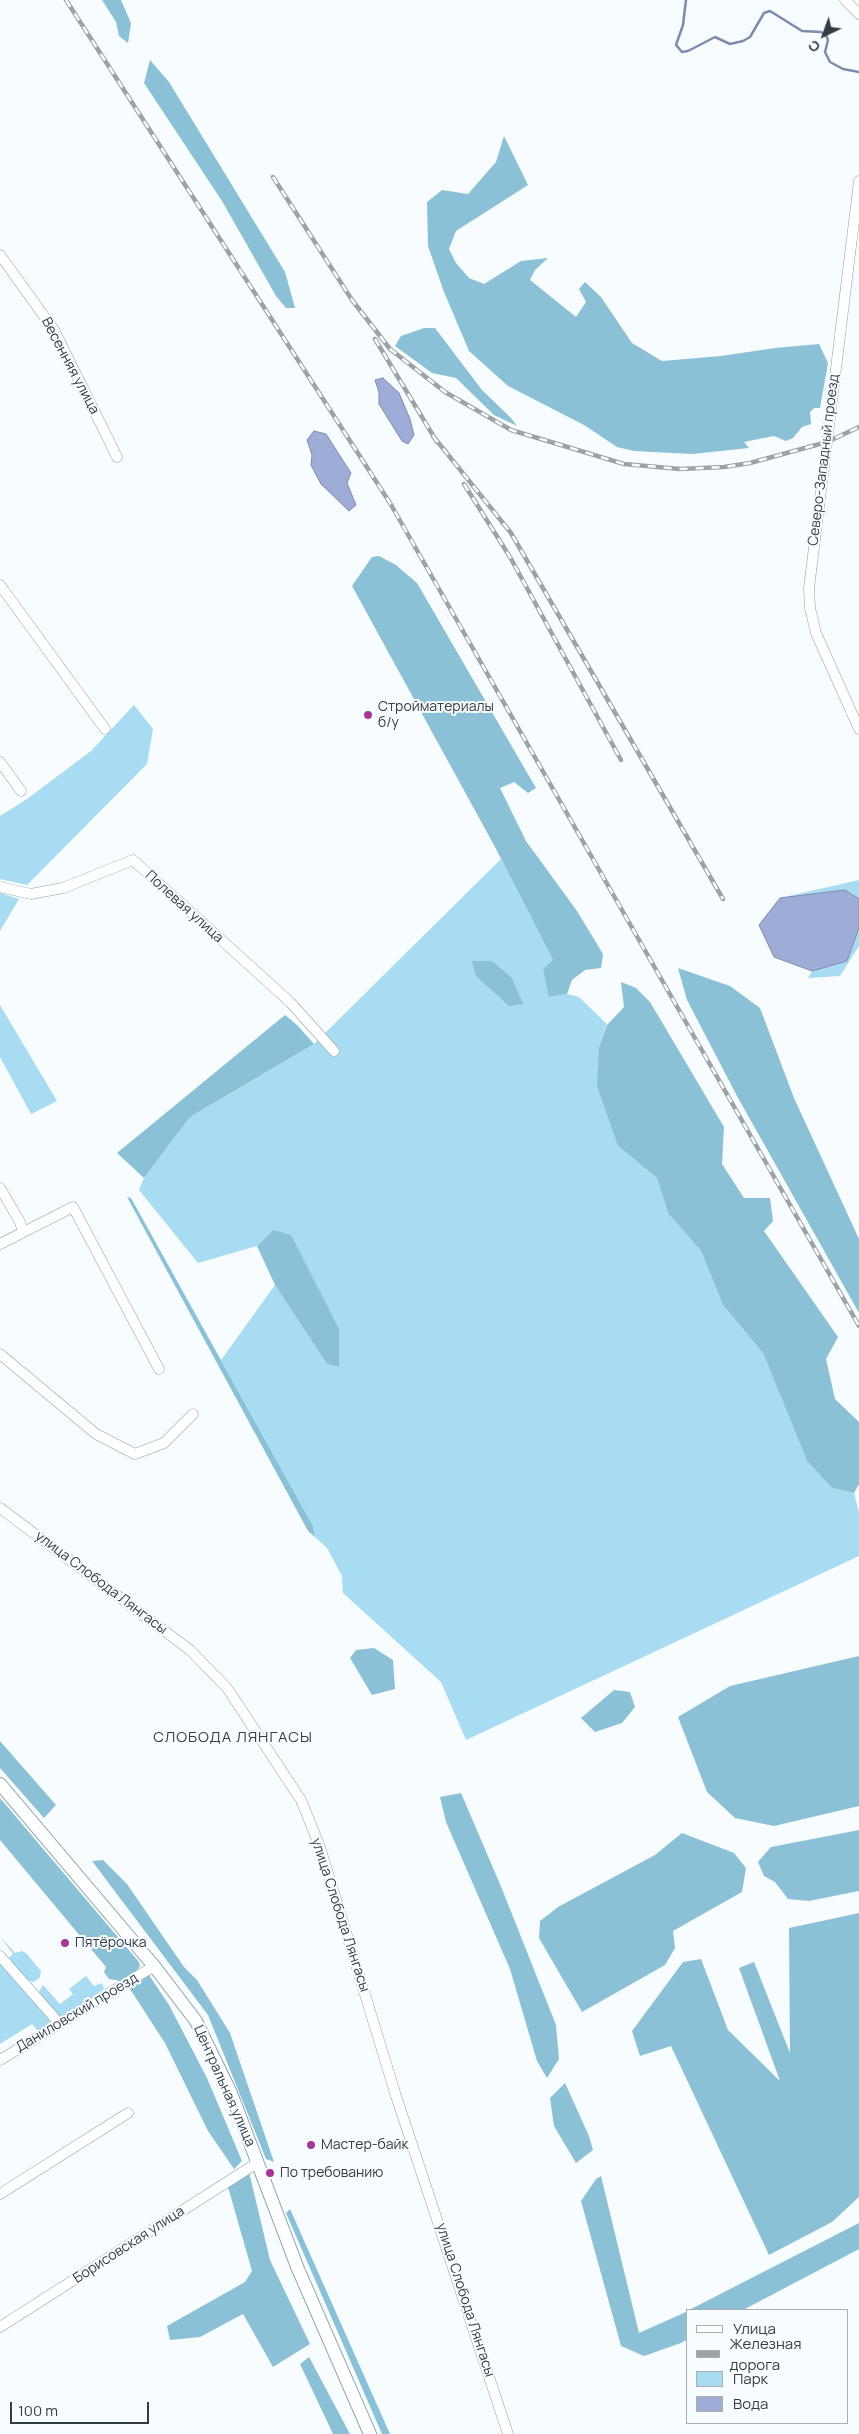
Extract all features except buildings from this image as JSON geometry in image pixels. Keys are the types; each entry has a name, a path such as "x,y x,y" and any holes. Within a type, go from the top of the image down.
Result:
{"street":[{"path":"845,0 859,14"},
{"name":"Северо-Западный проезд","path":"859,181 808,588 810,608 816,632 859,729"},
{"name":"Весенняя улица","path":"0,255 54,330 117,457"},
{"path":"0,585 105,729"},
{"path":"0,762 21,791"},
{"name":"Полевая улица","path":"0,887 31,894 63,888 133,860 290,1002 334,1051"},
{"path":"0,1188 20,1222 23,1232"},
{"path":"0,1244 73,1207 159,1369"},
{"path":"0,1354 96,1434 135,1454 164,1443 193,1414"},
{"name":"улица Слобода Лянгасы","path":"0,1508 190,1650 227,1688 301,1800 320,1847 396,2096 508,2434"},
{"name":"Центральная улица","path":"0,1784 154,1966 196,2020 210,2048 324,2331 370,2434"},
{"path":"0,1956 59,2023"},
{"name":"Даниловский проезд","path":"0,2060 154,1966"},
{"path":"0,2194 128,2113"},
{"name":"Борисовская улица","path":"0,2327 257,2163"}],"green space":[{"path":"134,705 153,729 147,764 27,885 0,879 0,816 27,799 91,751"},
{"path":"501,859 553,960 549,997 567,994 579,997 607,1024 599,1047 618,1146 657,1178 668,1213 701,1251 723,1305 763,1353 807,1461 832,1488 854,1493 859,1513 859,1556 466,1740 441,1682 343,1593 342,1576 327,1548 315,1537 313,1526 221,1360 275,1285 327,1364 339,1367 273,1230 257,1246 198,1263 139,1190 144,1178 190,1117 314,1044"},
{"path":"859,880 859,899 845,890 780,898"},
{"path":"0,893 19,899 0,931"},
{"path":"859,928 859,946 840,976 808,978 812,971 847,961"},
{"path":"0,1005 57,1101 31,1114 0,1057"},
{"path":"0,1936 15,1953 22,1951 26,1953 41,1971 40,1977 34,1982 27,1980 8,1959 13,1954"},
{"path":"0,1962 50,2021 48,2025 38,2031 32,2024 0,2044"},
{"path":"86,1976 94,1986 102,1983 104,1989 64,2016 59,2016 39,1992 43,1985 60,2004 73,1994 69,1989"}],"shaded area":[{"path":"102,0 121,0 131,23 128,43 119,36 116,22"},
{"path":"150,60 169,82 285,272 295,308 286,308 276,296 222,201 144,83"},
{"path":"504,136 528,185 456,231 449,249 456,263 469,278 484,284 521,261 548,258 535,270 530,280 576,317 586,302 579,289 585,282 601,297 632,343 662,361 819,344 828,363 820,408 814,408 810,412 811,424 802,427 793,438 786,441 774,436 744,442 749,448 692,454 634,451 617,447 584,425 508,386 469,351 444,292 428,246 427,202 442,190 468,194 496,162"},
{"path":"424,328 435,328 482,390 517,426 494,415 456,378 432,373 395,346 401,336"},
{"path":"379,556 396,565 417,583 536,788 528,793 514,782 500,788 526,841 577,911 603,954 601,968 585,970 572,980 567,994 549,997 543,969 553,960 495,847 352,586 372,557"},
{"path":"472,961 492,961 512,978 523,1004 509,1006 476,976"},
{"path":"678,968 730,986 760,1008 794,1098 859,1239 859,1313 737,1096 687,1000"},
{"path":"621,982 636,988 650,1002 724,1127 722,1164 744,1198 770,1198 773,1221 764,1231 838,1337 826,1359 835,1399 859,1422 859,1484 854,1493 832,1488 807,1461 763,1353 723,1305 701,1251 668,1213 657,1178 618,1146 597,1086 599,1047 607,1025 624,1007"},
{"path":"285,1015 314,1044 190,1117 144,1178 117,1153"},
{"path":"127,1197 131,1198 313,1526 315,1537 308,1531"},
{"path":"273,1230 291,1235 339,1329 339,1367 327,1364 275,1285 257,1246"},
{"path":"374,1648 393,1660 395,1689 372,1695 350,1658 356,1650"},
{"path":"859,1656 859,1806 774,1826 735,1818 707,1792 678,1717 730,1686"},
{"path":"614,1690 630,1692 635,1707 622,1723 595,1732 581,1718"},
{"path":"0,1741 56,1805 44,1818 0,1768"},
{"path":"461,1793 502,1889 556,2025 559,2059 547,2078 537,2061 510,1969 446,1822 440,1797"},
{"path":"0,1798 139,1962 140,1966 137,1970 121,1981 109,1979 104,1972 106,1967 0,1840"},
{"path":"859,1830 859,1891 809,1901 788,1899 775,1882 764,1876 758,1862 771,1847"},
{"path":"682,1833 734,1853 746,1868 742,1892 673,1931 675,1948 665,1965 582,2012 539,1938 540,1921 558,1907 655,1855"},
{"path":"103,1860 127,1884 184,1967 197,1980 230,2033 274,2162 266,2159 208,2015 92,1861"},
{"path":"859,1913 859,2197 832,2222 769,2255 671,2046 640,2056 632,2031 683,1962 701,1959 728,2030 780,2081 739,1968 754,1962 790,2053 789,1928"},
{"path":"149,1975 169,2005 207,2078 242,2161 234,2169 208,2131 165,2043 130,1989"},
{"path":"565,2083 589,2136 593,2150 576,2163 554,2126 550,2098"},
{"path":"249,2172 270,2260 310,2344 273,2367 243,2314 200,2337 170,2340 167,2326 245,2282 252,2271 228,2187"},
{"path":"601,2176 639,2333 686,2312 686,2340 681,2343 644,2356 621,2346 581,2201 596,2179"},
{"path":"290,2209 390,2434 382,2434 286,2213"},
{"path":"859,2223 859,2249 745,2309 691,2309"},
{"path":"309,2357 350,2434 333,2434 300,2364"}],"water":[{"path":"383,378 399,393 410,419 414,435 408,444 402,441 379,404 379,392 375,380"},
{"path":"314,431 326,434 351,473 347,483 356,505 349,511 321,484 311,465 312,455 307,440"},
{"path":"845,890 859,899 859,928 847,961 812,971 774,957 759,925 780,898"}],"waterway":[{"path":"686,0 683,25 676,45 682,52 688,51 715,37 730,44 743,41 750,37 764,13 770,11 802,31 821,32 826,35 828,40 825,52 830,62 843,69 859,72"}],"railway":[{"path":"66,0 390,503 859,1326"},
{"path":"273,177 352,300 390,349 445,392 511,430 624,464 680,469 724,467 750,463 827,442 859,427"},
{"path":"375,339 437,442"},
{"path":"433,436 511,533 723,899"},
{"path":"464,484 510,557 621,760"}],"place":[{"name":"Стройматериалы б/у","path":"368,715"},
{"name":"Пятёрочка","path":"65,1943"},
{"name":"Мастер-байк","path":"311,2145"},
{"name":"По требованию","path":"270,2173"}],"district":[{"name":"СЛОБОДА ЛЯНГАСЫ","path":"233,1738"}]}
